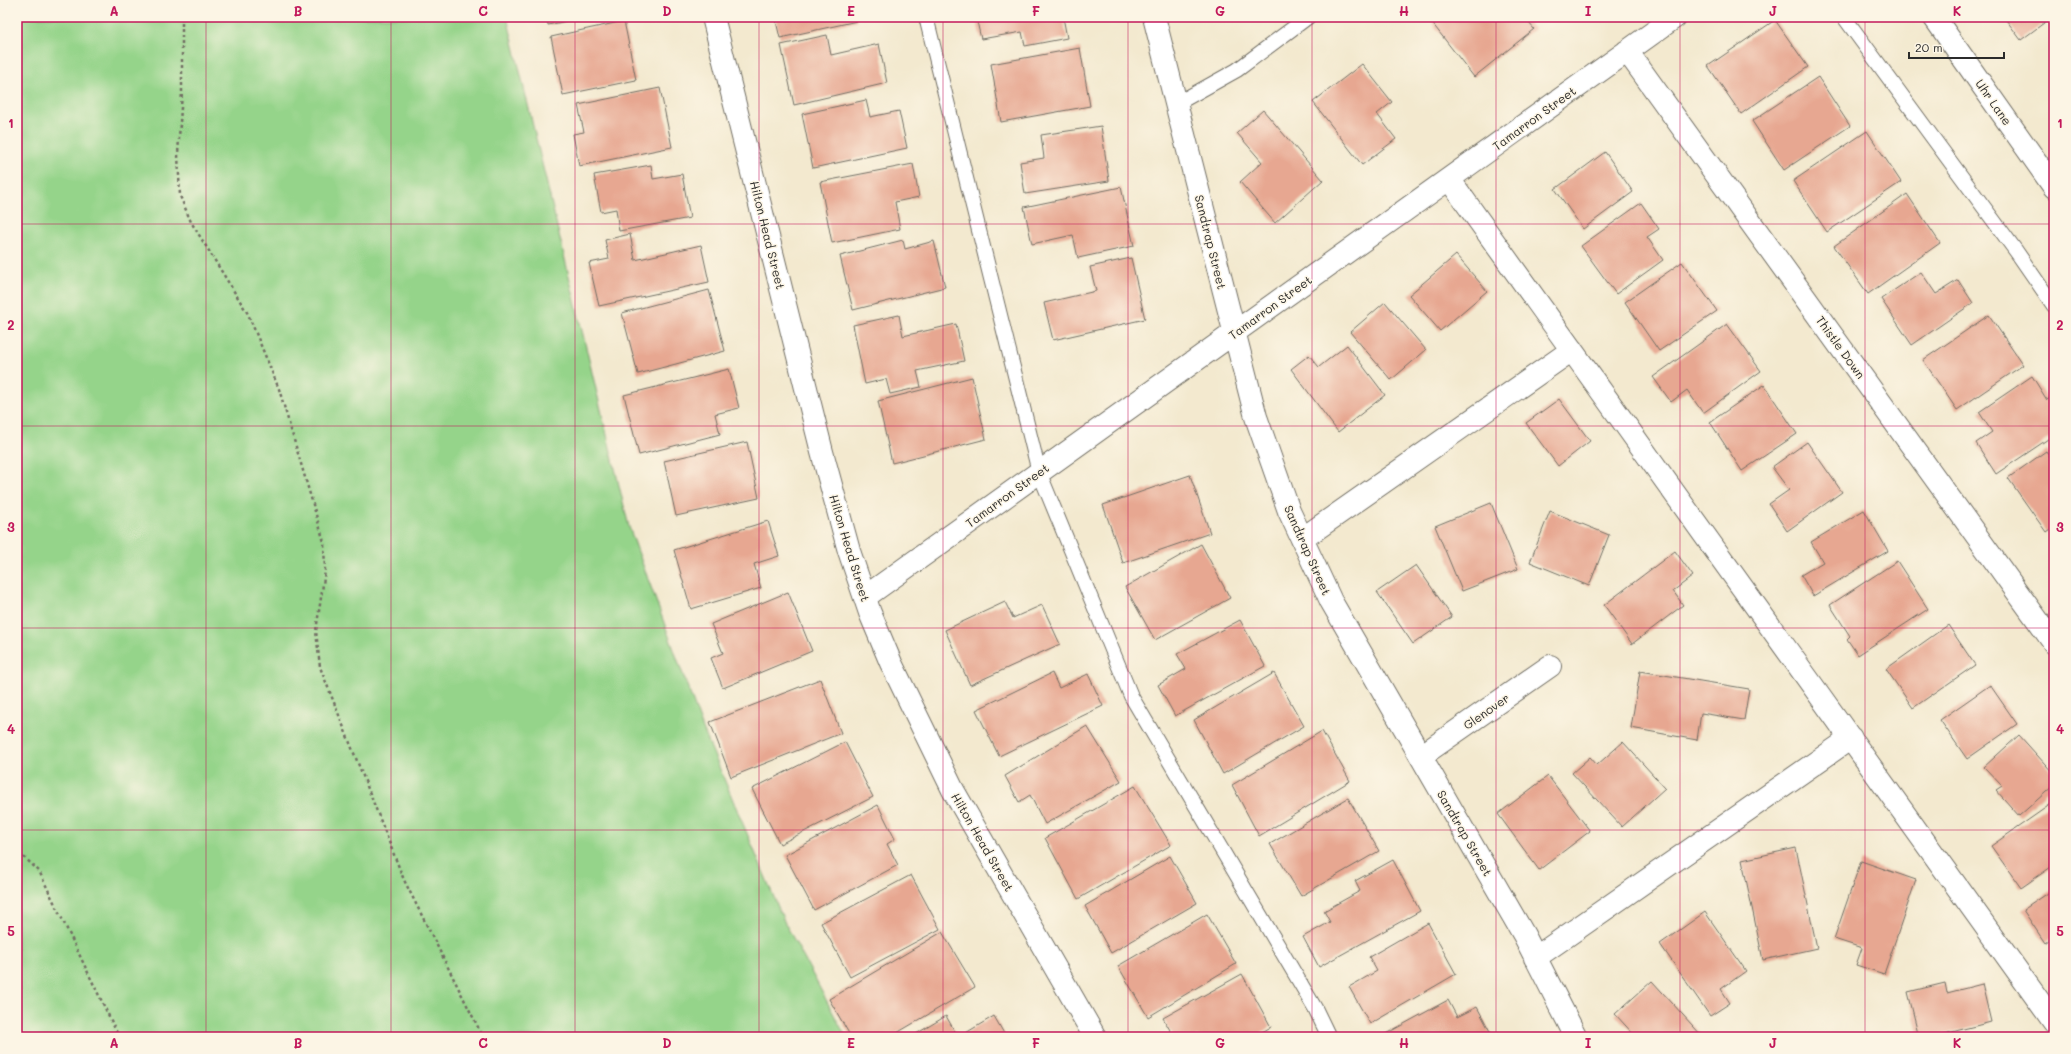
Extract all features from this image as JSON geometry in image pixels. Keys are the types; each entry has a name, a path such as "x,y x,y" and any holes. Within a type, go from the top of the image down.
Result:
{"street":[{"name":"Hilton Head Street","path":"713,17 822,452 849,551 870,613 890,663 953,790 1095,1037"},
{"name":"Sandtrap Street","path":"1154,17 1256,417 1289,511 1331,600 1535,958 1576,1037"},
{"name":"Tamarron Street","path":"865,597 1675,17"},
{"name":"Uhr Lane","path":"1934,17 2054,187"},
{"name":"Thistle Down","path":"1627,52 2054,643"},
{"path":"1449,179 2054,1022"},
{"path":"1302,539 1572,350"},
{"name":"Glenover","path":"1421,756 1550,666"},
{"path":"1535,958 1851,738"}],"lane":[{"path":"926,17 1039,472 1131,696 1315,1008 1329,1037"},
{"path":"1176,104 1237,70 1308,17"},
{"path":"1844,17 2012,244 2054,306"}],"path":[{"path":"182,17 182,92 178,154 180,196 191,222 248,314 279,389 324,542 325,571 316,631 320,667 404,880 483,1037"},
{"path":"17,857 25,858 39,871 119,1037"}],"green space":[{"path":"17,17 507,17 629,527 703,729 784,921 846,1037 17,1037"}],"building":[{"path":"547,17 581,17 581,18 548,25"},
{"path":"775,17 856,17 857,21 780,38"},
{"path":"976,17 1063,17 1067,38 1025,46 1022,32 981,39"},
{"path":"1439,17 1524,17 1534,29 1474,77 1432,23"},
{"path":"2004,17 2052,17 2021,40"},
{"path":"1775,20 1808,67 1741,114 1708,66"},
{"path":"624,21 636,80 563,95 551,37"},
{"path":"827,35 831,55 879,44 887,83 794,105 781,45"},
{"path":"1080,48 1090,106 1001,122 991,64"},
{"path":"1362,64 1392,102 1377,114 1396,139 1362,165 1313,102"},
{"path":"1818,77 1850,126 1784,170 1752,121"},
{"path":"660,88 672,147 579,166 573,134 584,132 578,105"},
{"path":"866,100 870,117 899,111 907,148 813,168 802,114"},
{"path":"1263,110 1323,180 1275,223 1240,182 1262,162 1237,133"},
{"path":"1101,126 1109,181 1025,194 1020,162 1044,158 1041,135"},
{"path":"1867,131 1901,182 1827,232 1793,181"},
{"path":"1605,152 1633,192 1583,229 1555,189"},
{"path":"913,164 919,197 895,202 900,229 832,243 820,182"},
{"path":"651,165 653,179 682,174 690,218 619,231 616,209 601,212 594,175"},
{"path":"1121,187 1134,246 1078,258 1073,235 1032,244 1024,207"},
{"path":"1907,194 1940,243 1868,294 1834,246"},
{"path":"1641,203 1659,229 1647,237 1663,260 1616,294 1581,246"},
{"path":"630,234 635,260 701,245 709,282 599,306 589,263 609,259 605,240"},
{"path":"903,240 905,249 934,241 945,287 853,310 840,256"},
{"path":"1456,255 1487,291 1440,331 1409,295"},
{"path":"1131,258 1145,319 1053,340 1044,303 1096,291 1090,267"},
{"path":"1682,262 1717,311 1659,351 1625,302"},
{"path":"1921,272 1936,294 1958,280 1973,303 1912,345 1881,299"},
{"path":"709,290 725,351 638,374 622,313"},
{"path":"1385,302 1426,350 1391,380 1350,332"},
{"path":"899,315 903,336 956,324 964,361 917,371 921,387 890,394 886,379 865,384 853,325"},
{"path":"1989,315 2023,365 1957,410 1923,360"},
{"path":"1727,324 1761,371 1703,413 1687,390 1671,402 1653,377"},
{"path":"1347,345 1385,395 1338,432 1291,369 1309,355 1319,367"},
{"path":"729,369 739,408 715,414 720,434 639,455 624,395"},
{"path":"2032,376 2047,400 2054,396 2054,435 1996,474 1976,443 1992,432 1979,412"},
{"path":"972,377 986,439 892,463 878,401"},
{"path":"1764,385 1797,434 1742,471 1710,422"},
{"path":"1559,399 1590,441 1558,466 1526,423"},
{"path":"747,442 759,498 676,516 664,461"},
{"path":"1807,442 1842,492 1787,531 1769,504 1789,490 1772,467"},
{"path":"2046,451 2054,462 2054,526 2046,532 2008,478"},
{"path":"1190,475 1210,533 1123,563 1103,505"},
{"path":"1491,503 1518,569 1462,591 1435,526"},
{"path":"1864,510 1888,551 1813,596 1801,575 1823,562 1811,542"},
{"path":"1550,511 1609,535 1589,586 1530,562"},
{"path":"768,521 779,556 754,564 761,588 691,609 674,550"},
{"path":"1201,544 1230,598 1155,640 1125,587"},
{"path":"1675,551 1693,576 1673,591 1683,605 1632,644 1604,605"},
{"path":"1897,561 1928,609 1858,655 1847,639 1850,636 1830,605"},
{"path":"1416,565 1452,617 1413,644 1377,592"},
{"path":"788,592 812,651 723,688 711,658 723,653 711,624"},
{"path":"1005,602 1013,618 1042,605 1060,644 970,685 945,630"},
{"path":"1240,620 1265,666 1175,716 1158,685 1186,669 1177,654"},
{"path":"1948,625 1975,665 1913,708 1886,669"},
{"path":"1640,671 1749,689 1744,720 1701,713 1697,740 1631,728"},
{"path":"1052,673 1059,688 1088,674 1103,706 999,756 976,710"},
{"path":"1274,673 1304,726 1223,774 1194,720"},
{"path":"820,679 841,733 731,777 710,722"},
{"path":"1990,685 2017,724 1967,759 1940,720"},
{"path":"1087,726 1121,781 1045,824 1030,795 1019,802 1005,776"},
{"path":"1322,731 1350,781 1259,836 1232,785"},
{"path":"2019,735 2054,774 2054,785 2019,816 1996,790 2002,786 1984,767"},
{"path":"845,742 873,797 780,844 752,789"},
{"path":"1623,742 1665,788 1622,827 1572,773 1590,757 1597,765"},
{"path":"1548,776 1590,831 1539,870 1498,814"},
{"path":"1135,786 1171,845 1078,899 1045,838"},
{"path":"1348,798 1379,851 1301,896 1270,844"},
{"path":"2054,802 2054,865 2021,888 1991,846"},
{"path":"878,805 895,839 887,844 898,865 814,910 785,855"},
{"path":"1796,848 1817,948 1763,960 1742,860"},
{"path":"1170,856 1197,903 1111,953 1085,906"},
{"path":"1393,860 1420,911 1319,967 1303,937 1330,922 1324,911 1360,891 1355,881"},
{"path":"1861,861 1916,880 1884,974 1856,965 1862,948 1834,939"},
{"path":"911,875 940,929 850,977 821,923"},
{"path":"2054,889 2054,936 2045,943 2023,910"},
{"path":"1705,912 1746,971 1721,989 1730,1003 1710,1016 1660,944"},
{"path":"1207,914 1236,964 1148,1017 1118,966"},
{"path":"1428,923 1456,974 1370,1024 1349,987 1377,971 1369,957"},
{"path":"942,932 975,987 890,1037 851,1037 829,999"},
{"path":"1242,974 1271,1027 1253,1037 1174,1037 1163,1018"},
{"path":"1652,981 1703,1037 1636,1037 1615,1014"},
{"path":"1945,983 1947,993 1982,984 1991,1022 1932,1037 1919,1037 1908,992"},
{"path":"1448,1000 1457,1017 1477,1007 1493,1037 1380,1037"},
{"path":"946,1016 958,1037 911,1037"},
{"path":"994,1016 1006,1037 959,1037"}]}
